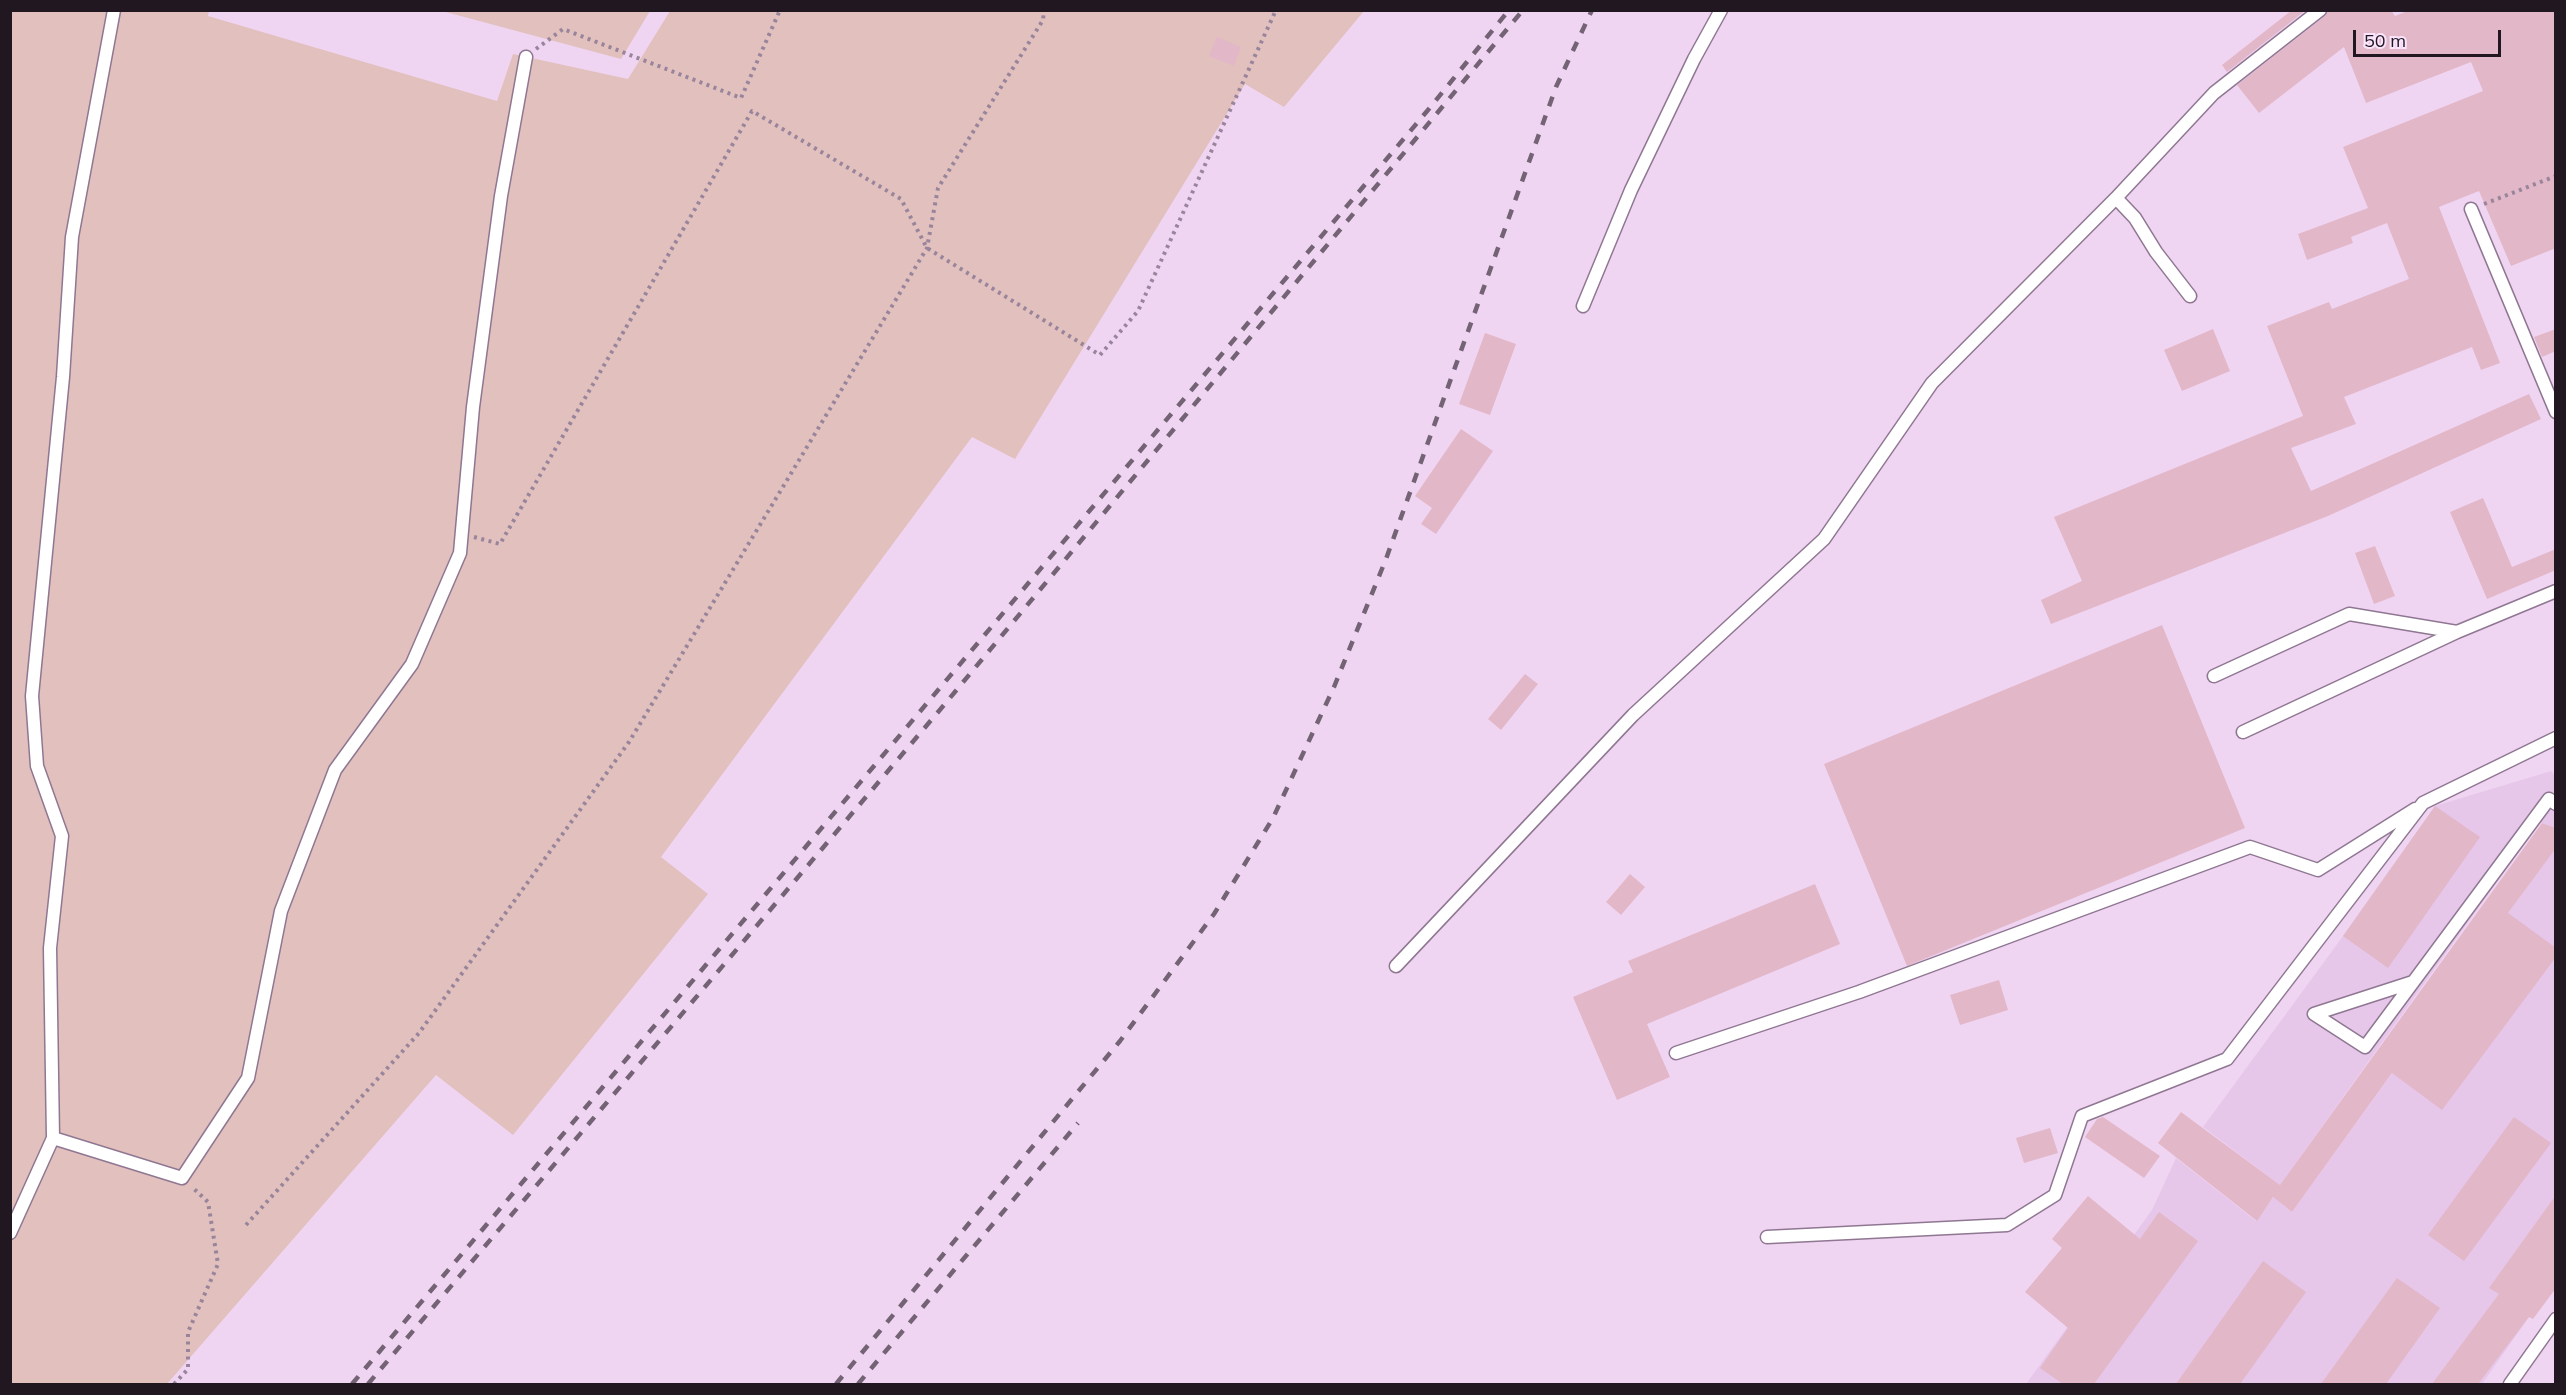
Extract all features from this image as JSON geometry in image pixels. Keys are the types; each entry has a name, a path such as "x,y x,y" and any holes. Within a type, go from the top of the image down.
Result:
{"lane":[{"path":"10,1233 53,1138 50,948 62,836 37,766 33,696 63,377 72,237 114,10"},
{"path":"1583,306 1631,190 1694,59 1721,10"},
{"path":"1396,966 1633,715 1824,539 1932,383 2116,198 2214,93 2320,10"},
{"path":"53,1138 183,1178 248,1078 281,911 335,770 412,664 460,553 480,360 501,196 526,57"},
{"path":"2116,198 2135,218 2156,252 2190,296"},
{"path":"2471,209 2556,412"},
{"path":"2243,732 2457,632 2556,591"},
{"path":"2214,676 2349,614 2457,632"},
{"path":"1676,1053 1859,992 2250,847 2318,870 2423,803 2556,738"},
{"path":"2413,982 2314,1014 2365,1047 2549,799 2556,804"},
{"path":"1767,1237 2007,1225 2055,1195 2082,1116 2227,1059 2423,803"},
{"path":"2510,1384 2556,1319"}],"path":[{"path":"526,57 563,29 741,98 780,10"},
{"path":"246,1225 419,1033 630,742 927,248 938,188 1043,20 1044,10"},
{"path":"462,534 500,544 752,111 901,199 927,248 1100,355 1137,311 1276,10"},
{"path":"2471,209 2556,176"},
{"path":"174,1384 188,1369 188,1332 218,1264 208,1202 183,1178"}],"shaded area":[{"path":"10,11 209,11 208,16 497,101 513,54 628,79 670,11 1364,11 1284,107 1245,84 1015,459 972,437 661,857 708,894 513,1135 436,1075 167,1384 11,1384"},
{"path":"442,11 650,11 621,59"},
{"path":"2551,771 2555,775 2555,828 2540,822 2280,1185 2203,1127 2435,806"},
{"path":"2555,848 2555,1280 2482,1384 2026,1384 2152,1210 2176,1158 2256,1221 2273,1197 2292,1212"}],"building":[{"path":"2292,10 2306,10 2227,72 2222,65"},
{"path":"2328,10 2391,10 2395,16 2410,10 2556,10 2556,248 2511,266 2479,191 2439,207 2500,363 2481,370 2472,347 2344,397 2356,424 2291,448 2311,491 2529,394 2541,419 2328,516 2051,624 2041,600 2082,581 2054,517 2303,416 2267,326 2329,302 2332,309 2409,279 2387,223 2351,237 2353,243 2307,260 2298,234 2368,208 2343,147 2483,91 2471,62 2366,103 2344,47 2259,113 2237,85 2325,16"},
{"path":"1217,37 1241,47 1234,66 1209,56"},
{"path":"2213,329 2230,371 2182,391 2164,350"},
{"path":"2556,329 2556,351 2542,357 2534,337"},
{"path":"1485,333 1516,344 1490,415 1459,404"},
{"path":"1461,429 1493,451 1436,534 1421,524 1432,508 1415,496"},
{"path":"2483,498 2512,567 2556,549 2556,570 2487,599 2450,512"},
{"path":"2375,546 2395,596 2374,604 2355,553"},
{"path":"2162,625 2245,828 1907,966 1824,764"},
{"path":"1525,674 1538,684 1501,730 1488,719"},
{"path":"2435,806 2480,837 2388,968 2343,936"},
{"path":"2542,823 2556,828 2556,848 2508,913 2556,948 2556,957 2442,1110 2392,1073 2292,1212 2273,1197 2257,1221 2158,1143 2181,1112 2280,1185"},
{"path":"1630,874 1645,887 1621,915 1606,902"},
{"path":"1815,884 1840,944 1647,1024 1670,1077 1617,1100 1573,997 1633,972 1628,961"},
{"path":"1999,980 2008,1010 1960,1025 1950,995"},
{"path":"2103,1117 2160,1156 2144,1178 2085,1137 2097,1119"},
{"path":"2514,1117 2551,1143 2464,1261 2428,1235"},
{"path":"2050,1128 2058,1153 2024,1163 2016,1138"},
{"path":"2556,1195 2556,1288 2533,1319 2529,1317 2478,1384 2432,1384 2499,1294 2489,1288"},
{"path":"2088,1196 2140,1239 2159,1212 2198,1241 2094,1384 2063,1384 2040,1368 2068,1328 2025,1292 2062,1248 2052,1239"},
{"path":"2263,1261 2306,1292 2240,1384 2176,1384"},
{"path":"2397,1278 2440,1308 2386,1384 2321,1384"}],"railway":[{"path":"352,1384 1428,110 1509,10"},
{"path":"368,1384 944,705 1523,10"},
{"path":"836,1384 1120,1041 1214,914 1273,818 1334,687 1386,559 1556,87 1592,10"},
{"path":"858,1384 1078,1123"}]}
